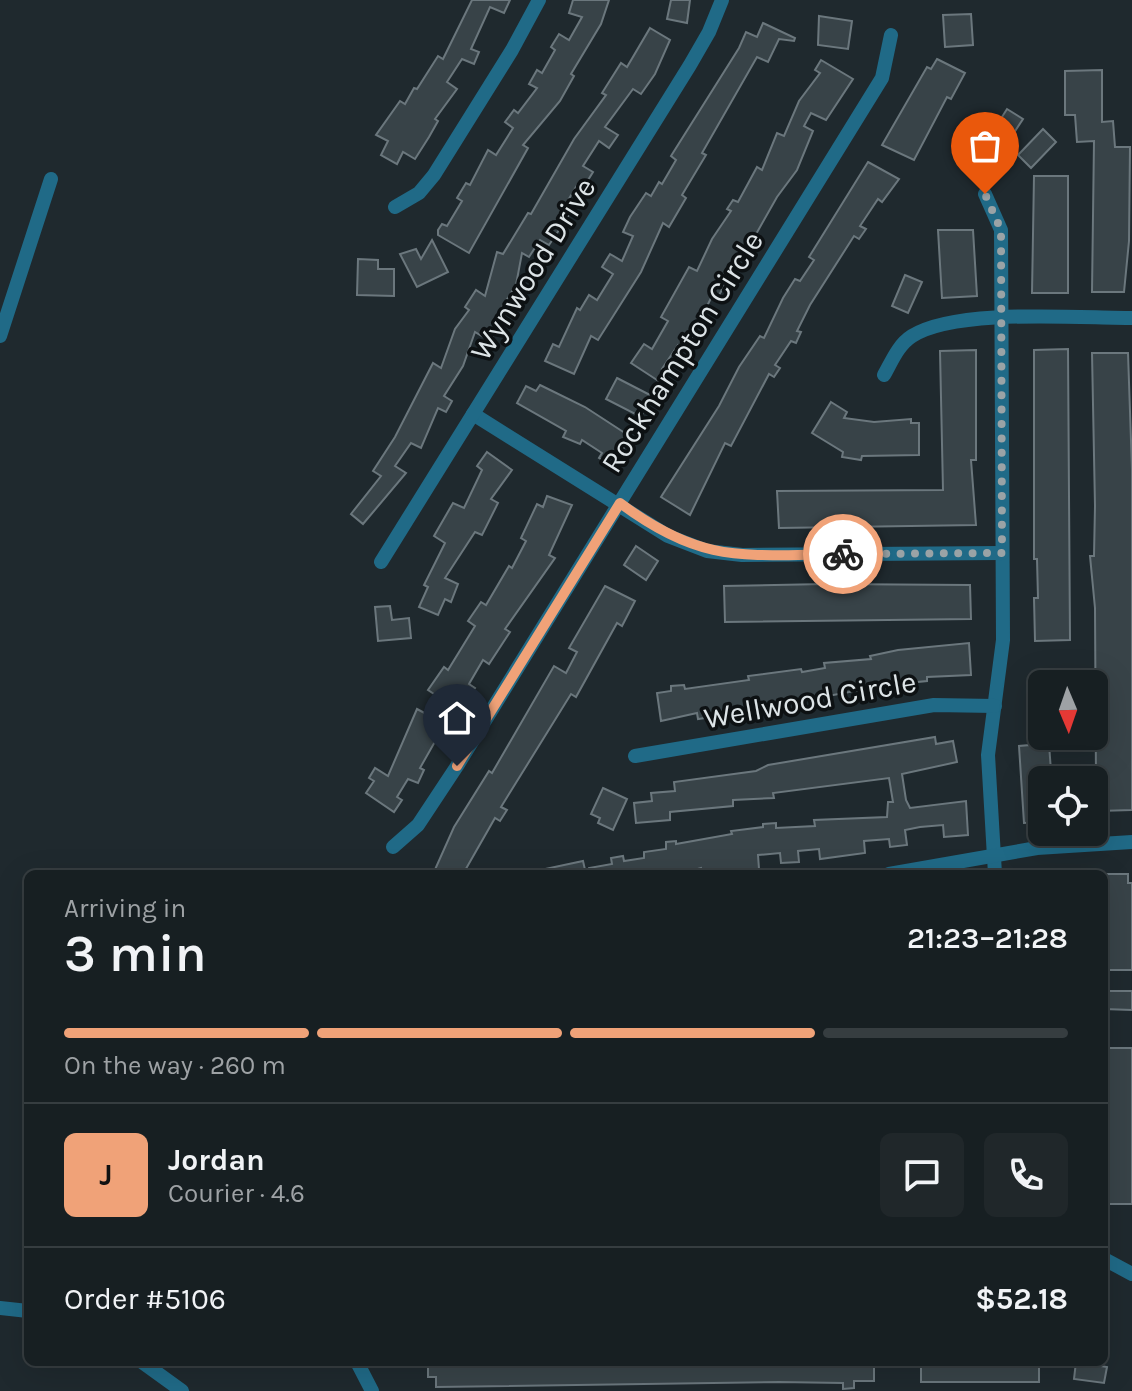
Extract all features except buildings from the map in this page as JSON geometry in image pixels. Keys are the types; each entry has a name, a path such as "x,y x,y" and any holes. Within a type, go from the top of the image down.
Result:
{"street":[{"path":"395,207 419,193 434,175 512,50 539,0"},
{"name":"Wynwood Drive","path":"381,562 690,65 709,32 722,0"},
{"name":"Rockhampton Circle","path":"393,847 412,832 426,813 882,78 891,35"},
{"path":"0,336 51,179"},
{"path":"985,194 1001,230 1003,640 988,755 995,870"},
{"path":"884,375 899,349 916,333 946,324 1001,318 1132,318"},
{"path":"473,414 620,503 668,536 691,546 722,553 1002,553"},
{"name":"Wellwood Circle","path":"635,756 934,705 995,706"},
{"path":"912,870 1080,843 1132,842"},
{"path":"1108,1261 1132,1274"},
{"path":"0,1308 24,1311"},
{"path":"148,1366 182,1391"},
{"path":"359,1366 372,1391"}],"way so far":[{"path":"843,554 1002,553 1001,230 985,194"}],"route":[{"path":"457,766 620,503 668,536 707,551 742,555 843,554"}]}
